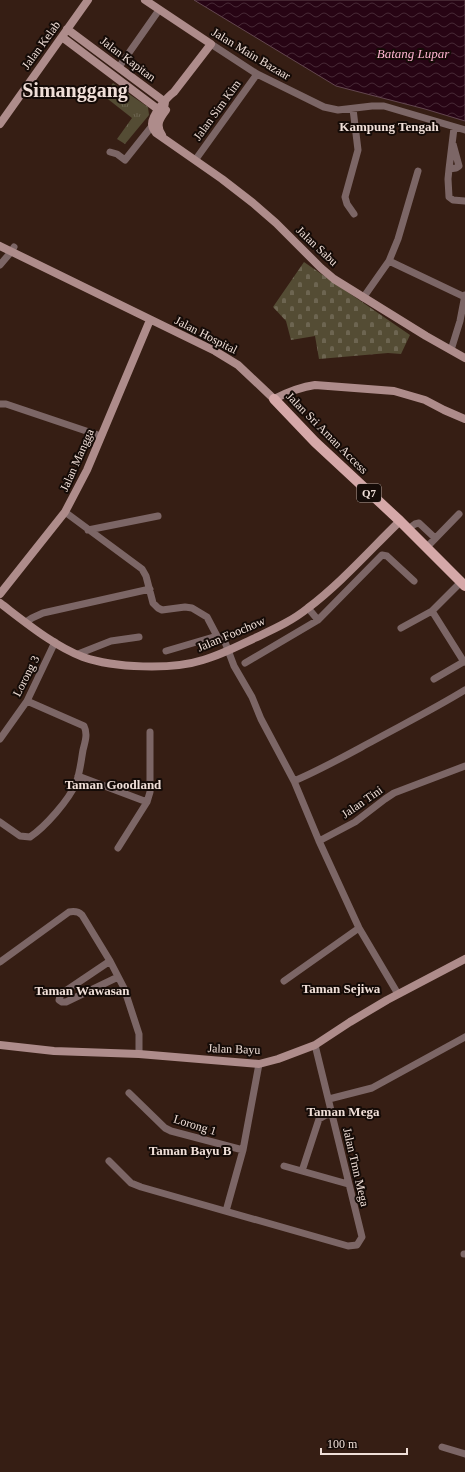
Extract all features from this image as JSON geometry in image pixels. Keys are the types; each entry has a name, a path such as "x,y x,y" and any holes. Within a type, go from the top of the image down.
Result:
{"main road":[{"name":"Jalan Sri Aman Access","path":"274,398 315,442 400,521 463,584"}],"street":[{"name":"Jalan Kelab","path":"0,124 88,0"},
{"name":"Jalan Main Bazaar","path":"145,0 257,74 324,107 338,110 384,106 454,128 465,130"},
{"path":"119,67 159,10"},
{"name":"Jalan Kapitan","path":"68,29 119,67 164,108"},
{"name":"Jalan Kapitan","path":"62,37 164,108"},
{"path":"110,152 117,154 125,160 155,125 164,108 168,96 174,92 211,44"},
{"name":"Jalan Sim Kim","path":"196,159 257,74"},
{"path":"353,109 358,150 345,197 347,204 354,214"},
{"name":"Jalan Sabu","path":"155,125 156,133 196,159 253,203 334,279 426,336 465,358"},
{"path":"454,128 448,179 449,197 453,200 465,201"},
{"path":"364,298 389,261 398,239 418,171"},
{"name":"Jalan Hospital","path":"0,240 27,258 229,359 238,365 274,398"},
{"name":"Jalan Hospital","path":"0,246 13,250"},
{"path":"0,265 13,250"},
{"path":"389,261 465,296 460,321 451,350"},
{"name":"Jalan Mangga","path":"0,594 65,512 84,477 150,320"},
{"path":"274,398 294,389 316,385 386,390 408,394 425,400 465,419"},
{"path":"0,404 6,404 101,436"},
{"path":"65,512 142,569 146,576 153,603 158,608 162,610 185,607 192,608 207,617 224,643 234,666 252,697 261,719 294,781 319,841 359,928 398,994"},
{"path":"426,548 459,514"},
{"path":"88,530 158,516"},
{"name":"Jalan Foochow","path":"0,603 32,619 55,642 78,654 108,664 124,666 168,666 202,661 224,643 281,626 308,608 330,590 400,521"},
{"path":"408,529 415,524 420,523 435,538"},
{"path":"245,663 318,620 382,555 387,556 414,581"},
{"path":"401,628 432,611 463,584"},
{"path":"32,619 150,589"},
{"path":"308,608 318,620"},
{"path":"432,611 465,662 434,679"},
{"path":"78,654 111,641 139,637"},
{"name":"Lorong 3","path":"0,739 27,701 55,642"},
{"path":"166,651 224,643"},
{"path":"294,781 310,775 342,758 465,690"},
{"path":"0,822 20,836 30,837 37,832 61,806 72,792 78,776 86,736 84,726 27,701"},
{"path":"118,848 147,802 150,792 150,732"},
{"name":"Jalan Tini","path":"319,841 355,822 385,798 394,793 465,766"},
{"path":"78,776 147,802"},
{"path":"0,962 66,914 76,911 82,915 110,961 124,988 139,1034 139,1054"},
{"path":"284,982 359,928"},
{"name":"Jalan Bayu","path":"0,1045 54,1051 139,1054 259,1064 278,1059 315,1045 350,1022 398,994 465,959"},
{"path":"110,961 61,994 59,997 60,1000 62,1002 66,1002 118,977"},
{"path":"329,1099 372,1088 465,1036"},
{"name":"Jalan Tmn Mega","path":"226,1210 348,1246 357,1245 362,1237 315,1045"},
{"path":"109,1161 131,1183 218,1209 226,1210 243,1150 259,1064"},
{"name":"Lorong 1","path":"129,1093 171,1131 243,1150"},
{"path":"302,1171 319,1119 326,1115 332,1114"},
{"path":"284,1166 348,1184"},
{"path":"442,1447 465,1454"}],"green space":[{"path":"113,83 148,107 149,115 125,144 117,139 132,118 104,96"},
{"path":"304,262 410,335 401,354 388,353 319,359 315,336 291,340 286,321 273,307"}],"water":[{"name":"Batang Lupar","path":"194,0 465,0 465,121 336,86"}],"district":[{"name":"Simanggang","path":"75,90"},
{"name":"Kampung Tengah","path":"389,126"},
{"name":"Taman Goodland","path":"113,784"},
{"name":"Taman Sejiwa","path":"341,988"},
{"name":"Taman Wawasan","path":"82,990"},
{"name":"Taman Mega","path":"343,1111"},
{"name":"Taman Bayu B","path":"190,1150"}]}
